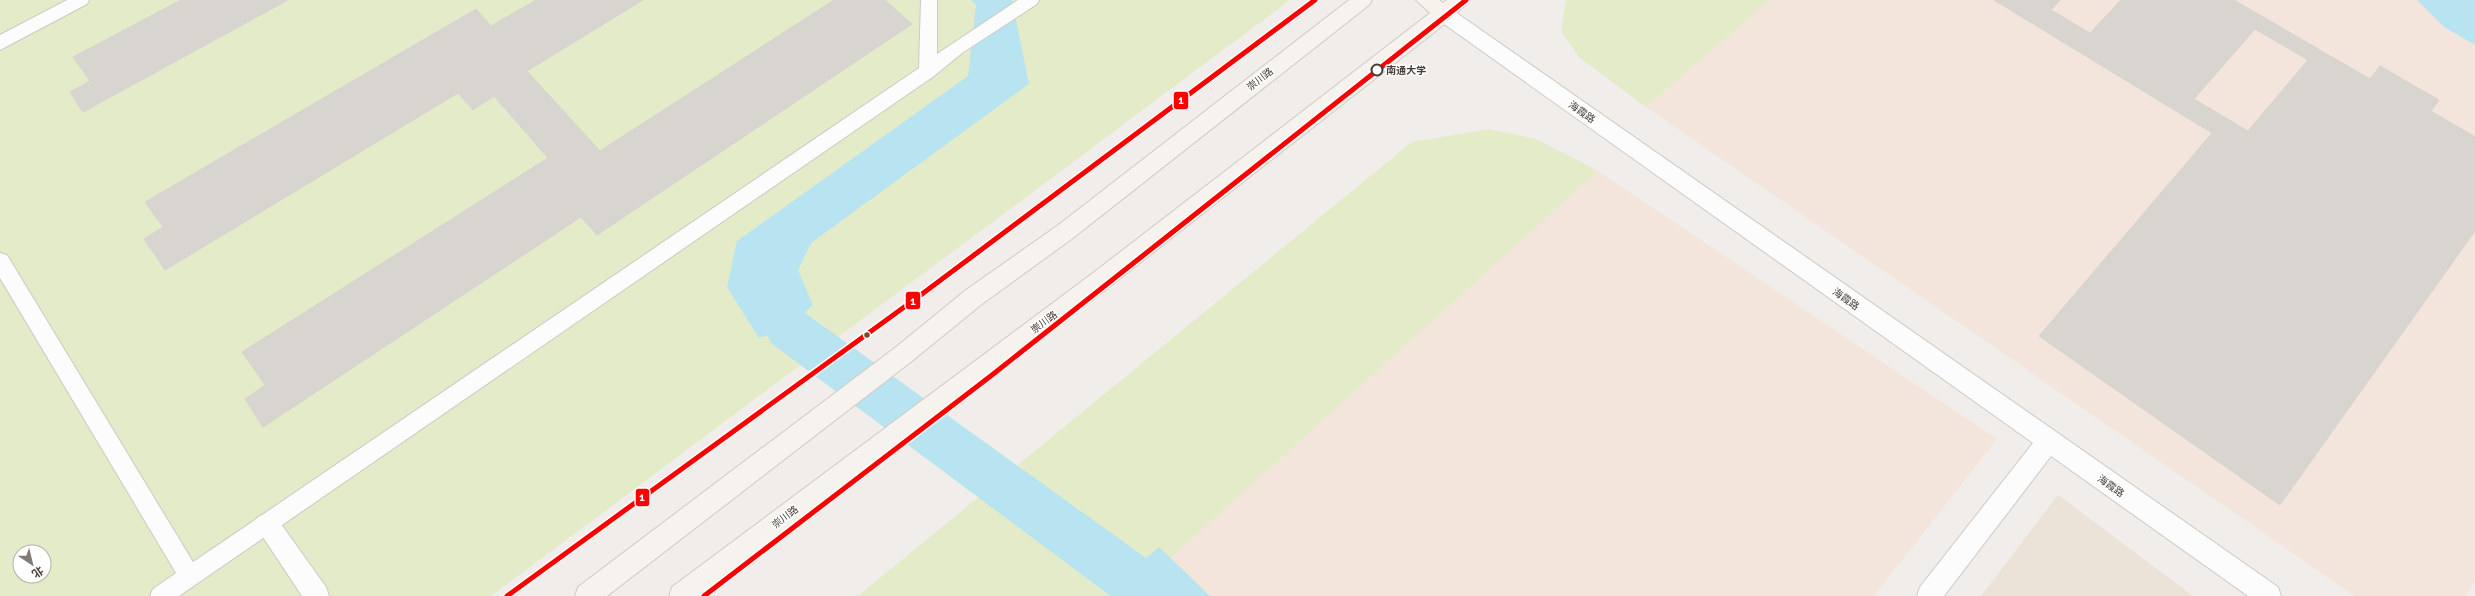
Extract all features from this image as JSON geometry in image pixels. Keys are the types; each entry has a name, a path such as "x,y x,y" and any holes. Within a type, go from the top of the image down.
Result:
{"main road":[{"name":"崇川路","path":"587,596 974,297 1065,232 1362,0"},
{"name":"崇川路","path":"681,596 1112,272 1443,5"}],"street":[{"name":"海霞路","path":"1443,5 2048,442 2269,596"},
{"path":"1929,596 2048,442"},
{"path":"267,525 317,596"}],"lane":[{"path":"0,43 81,0"},
{"path":"928,71 929,0"},
{"path":"161,596 267,525 928,71 956,48 1032,0"},
{"path":"0,261 190,576"}],"shaded area":[{"path":"1770,0 2475,0 2475,580 2466,596 2355,596 1646,107"},
{"path":"1598,171 1997,439 1874,596 1129,596"},
{"path":"2058,495 2193,596 1981,596"}],"green space":[{"path":"0,0 1290,0 491,596 0,596"},
{"path":"1566,0 1770,0 1646,107 1579,57 1561,31"},
{"path":"1489,129 1536,139 1598,171 1129,596 858,596 1412,142"}],"water":[{"path":"971,0 1012,0 1029,84 811,243 798,270 813,305 788,328 759,338 727,287 737,241 968,76 976,5"},
{"path":"2417,0 2475,0 2475,45 2444,27"},
{"path":"1159,547 1210,596 1110,596 1107,593"}],"building":[{"path":"181,0 288,0 83,112 70,92 90,81 73,57"},
{"path":"536,0 643,0 527,71 600,151 834,0 885,0 912,24 597,235 581,217 263,427 245,399 265,385 242,352 548,158 494,96 473,110 458,93 165,270 144,239 163,227 145,202 476,9 491,26"},
{"path":"1994,0 2060,0 2051,10 2090,33 2121,0 2234,0 2370,79 2380,66 2439,100 2431,111 2475,137 2475,231 2280,505 2039,336 2212,133","holes":["2255,29 2308,60 2248,131 2194,99"]}],"waterway":[{"path":"788,328 1127,576"}],"transit line":[{"name":"1","path":"507,596 918,297 1315,0"},
{"name":"1","path":"704,596 992,375 1466,0"}],"place":[{"name":"南通大学","path":"1377,70"}]}
